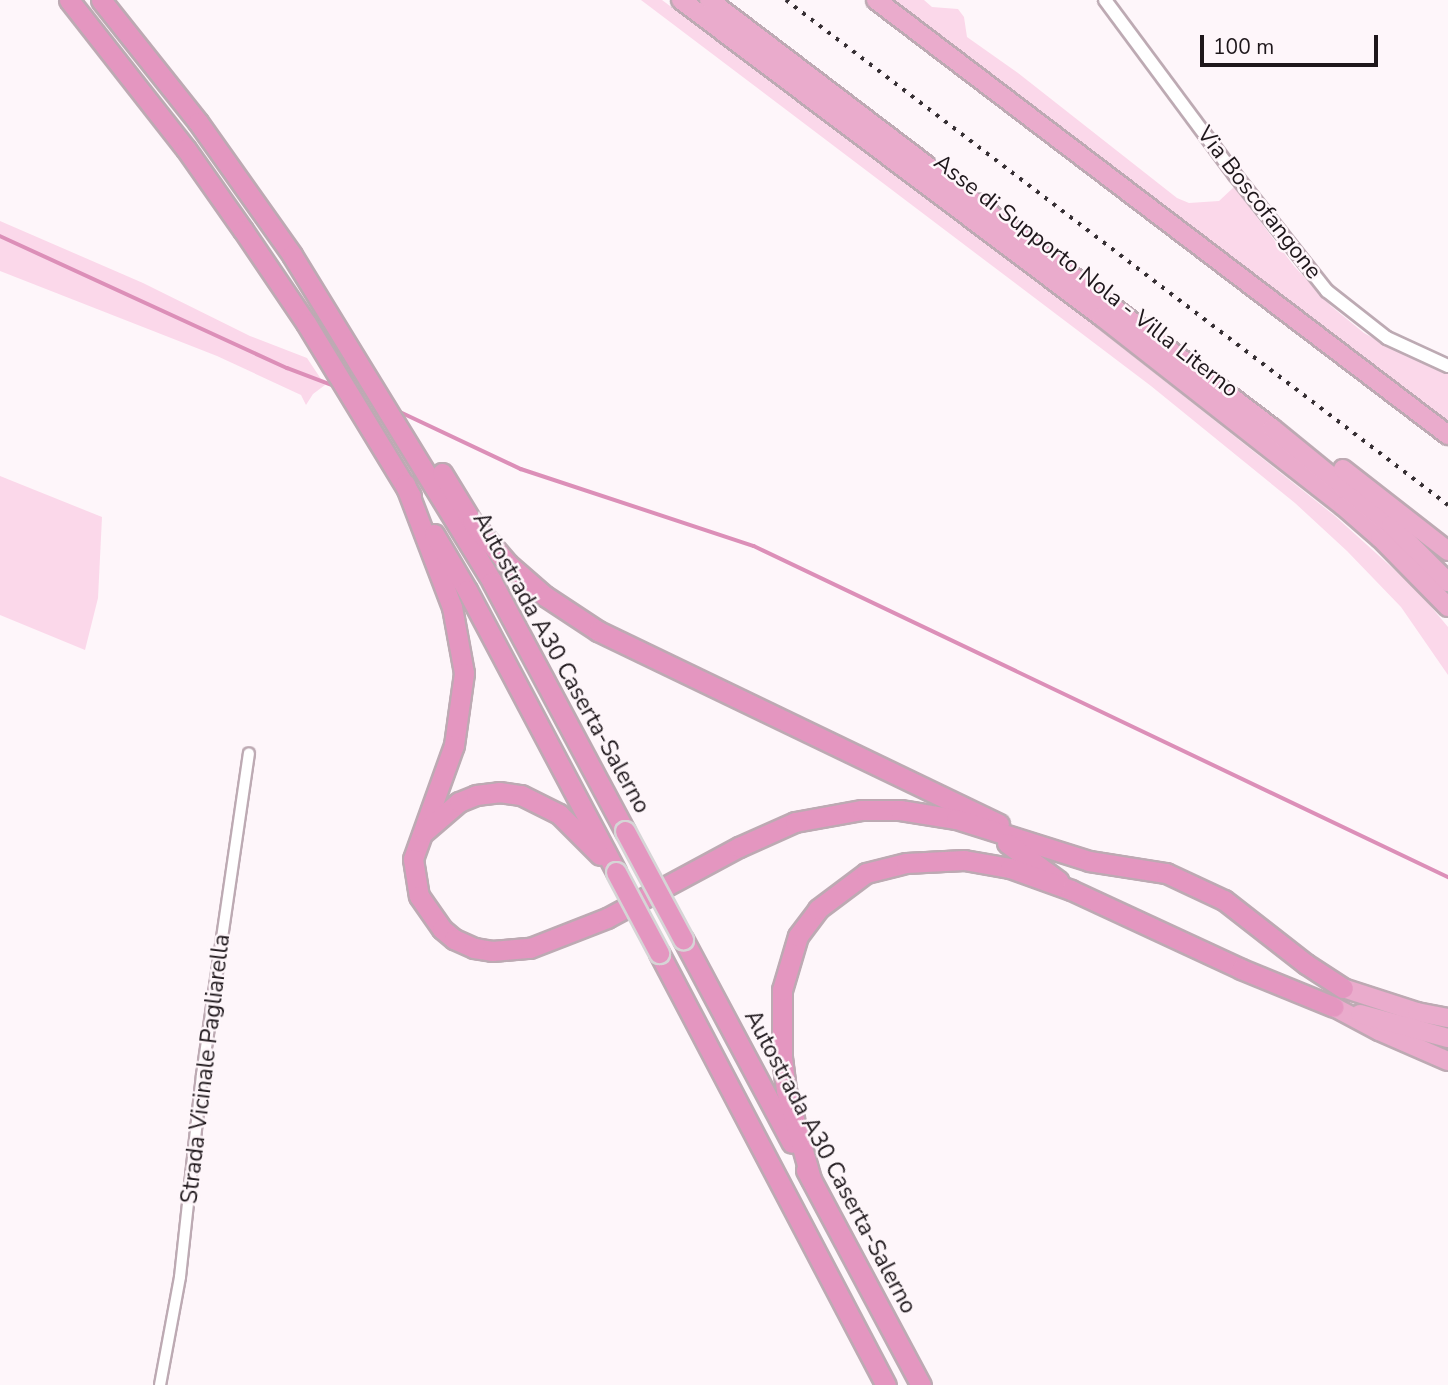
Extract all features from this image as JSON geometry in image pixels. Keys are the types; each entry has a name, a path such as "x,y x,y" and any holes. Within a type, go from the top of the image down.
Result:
{"highway":[{"name":"Autostrada A30 Caserta-Salerno","path":"69,0 186,149 306,323 405,484 467,590 887,1385"},
{"path":"101,0 198,122 374,375 426,458 472,522 508,564 545,596 598,631 975,812 1037,845"},
{"name":"Asse di Supporto Nola - Villa Literno","path":"681,0 1102,317 1343,506 1380,538 1448,607"},
{"name":"Asse di Supporto Nola - Villa Literno","path":"709,0 1190,365 1354,494 1391,525 1448,583"},
{"path":"876,0 1448,435"},
{"path":"1190,365 1286,425 1448,551"},
{"name":"Autostrada A30 Caserta-Salerno","path":"426,458 921,1385"},
{"path":"405,484 452,607 464,673 454,745 418,838 413,859 419,895 434,919 454,939 474,948 510,952 530,948 607,918 748,843 795,822 862,810 929,812 1089,861 1166,873 1192,884 1224,900 1306,964 1343,988 1443,1036"},
{"path":"418,838 458,802 476,795 499,792 521,795 559,814 615,872"},
{"path":"984,829 1030,857 1071,890"},
{"path":"811,1179 786,1090 781,1018 782,990 788,961 798,936 818,909 866,873 906,863 964,860 1010,868 1071,890 1241,970 1334,1007 1379,1031 1448,1061"},
{"path":"1343,988 1416,1012 1448,1018"},
{"path":"1334,1007 1443,1036"}],"street":[{"name":"Via Boscofangone","path":"1105,0 1234,175 1326,291 1387,338 1448,366"},
{"name":"Strada Vicinale Pagliarella","path":"160,1385 180,1277 202,1076 249,753"}],"shaded area":[{"path":"641,0 662,0 1027,272 1335,516 1418,591 1448,627 1448,675 1401,607 1347,551 1295,503 1151,386"},
{"path":"890,0 924,0 932,7 958,9 964,17 967,37 1018,73 1177,198 1189,203 1219,201 1234,187 1294,266 1331,306 1364,333 1408,357 1448,373 1448,425"},
{"path":"0,221 143,283 250,336 307,358 325,385 313,394 306,405 301,395 217,356 0,271"},
{"path":"0,476 102,517 98,598 85,650 0,615"}],"waterway":[{"path":"0,236 287,368 337,387"},
{"path":"396,410 521,469 754,546 1448,877"}],"railway":[{"path":"786,0 1448,505"}]}
